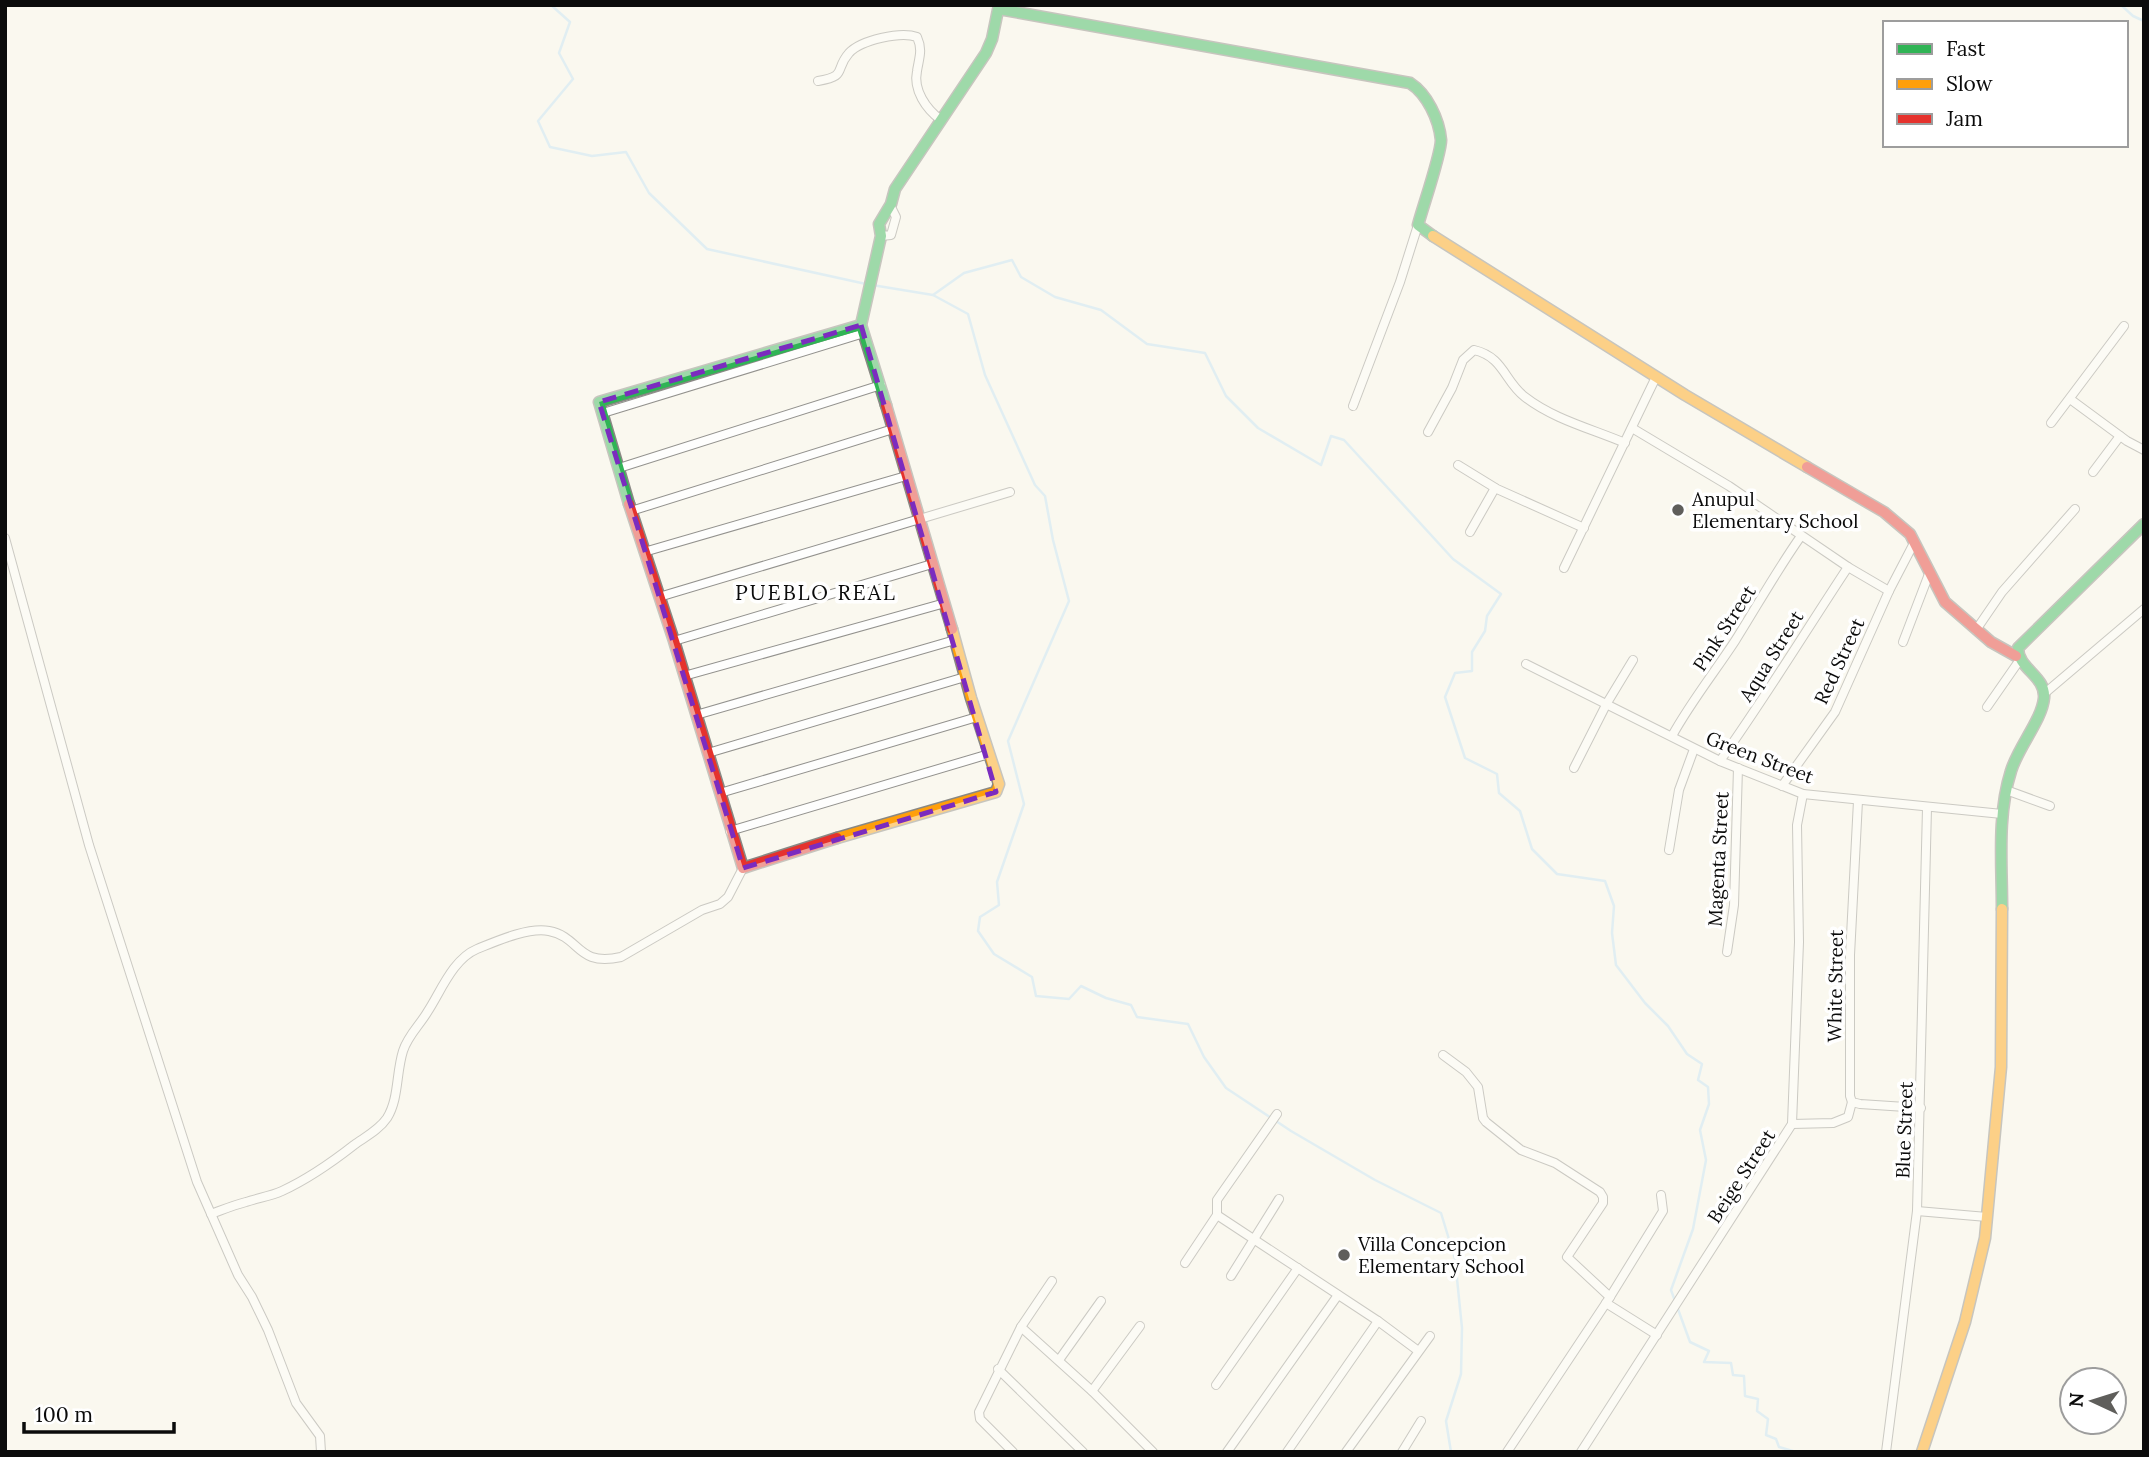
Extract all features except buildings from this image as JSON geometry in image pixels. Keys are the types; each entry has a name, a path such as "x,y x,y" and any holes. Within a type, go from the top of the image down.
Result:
{"street":[{"path":"211,1214 279,1193 317,1173 380,1127 388,1116 395,1095 403,1049 455,968 473,951 520,935 549,931 596,959 621,957 702,910 720,904 728,897 743,868 996,792 999,784 863,329 881,236 878,227 882,215 891,206 895,189 986,53 999,7 1408,82 1419,89 1440,133 1441,142 1400,282 1353,406"},
{"path":"818,81 834,79 847,55 859,45 899,33 909,34 917,37 921,46 915,78 918,89 932,113 941,120"},
{"path":"1418,226 1656,377 1884,512 1910,534 1945,602 1991,642 2018,659 2041,682 2045,693"},
{"path":"2052,424 2124,326"},
{"path":"743,868 674,641 643,552 600,402 863,329"},
{"path":"1428,432 1452,388 1463,360 1474,351 1481,352 1500,364 1523,396 1546,410 1625,443"},
{"path":"1564,568 1656,377"},
{"path":"619,468 881,385"},
{"path":"2070,399 2144,450"},
{"path":"1632,428 1729,486 1889,592"},
{"path":"631,511 893,429"},
{"path":"2093,472 2120,436"},
{"path":"1458,465 1494,488 1584,528"},
{"path":"643,552 906,476"},
{"path":"1470,532 1494,488"},
{"path":"659,597 1010,492"},
{"path":"1976,630 2002,592 2075,509"},
{"path":"1987,707 2018,659 2018,648 2025,639 2144,524"},
{"name":"Pink Street","path":"1672,736 1801,536"},
{"path":"5,538 89,845 197,1182 238,1275 268,1330 296,1403 320,1436 321,1452"},
{"name":"Red Street","path":"1783,786 1835,712 1914,543"},
{"path":"674,641 932,564"},
{"name":"Aqua Street","path":"1720,761 1756,711 1848,567"},
{"path":"1903,642 1930,574"},
{"path":"684,676 945,603"},
{"path":"1922,1452 1965,1322 1987,1217 2001,1067 2002,814 2006,790 2019,749 2040,710 2045,693 2144,609"},
{"path":"696,715 955,640"},
{"path":"1574,768 1633,660"},
{"name":"Green Street","path":"1526,664 1694,749 1802,794 2002,814"},
{"path":"709,753 965,677"},
{"path":"720,793 977,717"},
{"path":"1669,850 1679,790 1694,749"},
{"path":"730,831 989,754"},
{"name":"Magenta Street","path":"1727,952 1734,905 1738,768"},
{"path":"2006,790 2050,806"},
{"name":"Beige Street","path":"1581,1452 1792,1124 1799,942 1797,825 1802,794"},
{"name":"White Street","path":"1852,1102 1850,955 1858,801"},
{"name":"Blue Street","path":"1886,1452 1917,1211 1927,807"},
{"path":"1443,1055 1466,1072 1478,1087 1486,1122 1521,1150 1555,1163 1600,1192 1602,1203 1567,1257 1608,1300 1657,1335"},
{"path":"1792,1124 1833,1123 1848,1117 1852,1102 1921,1108"},
{"path":"1185,1263 1217,1215 1217,1200 1277,1114"},
{"path":"1507,1452 1608,1300 1663,1211 1661,1195"},
{"path":"1231,1276 1279,1199"},
{"path":"1917,1211 1987,1217"},
{"path":"1217,1215 1378,1321 1417,1350"},
{"path":"1216,1385 1298,1268"},
{"path":"1013,1452 979,1415 998,1370 1021,1327 1052,1281"},
{"path":"1227,1452 1338,1295"},
{"path":"1059,1360 1101,1301"},
{"path":"1287,1452 1378,1321"},
{"path":"1092,1391 1140,1326"},
{"path":"1021,1327 1092,1391 1153,1452"},
{"path":"1346,1452 1417,1350 1430,1336"},
{"path":"998,1370 1083,1452"},
{"path":"1402,1452 1421,1420"}],"highlighted area":[{"path":"861,325 996,792 743,868 599,402"}],"waterway":[{"path":"551,5 570,22 559,53 573,79 538,121 550,147 592,156 626,152 649,193 707,249 866,284"},
{"path":"2121,5 2133,16 2144,21"},
{"path":"872,285 933,295 964,273 1012,260 1021,277 1055,297 1101,310 1147,344 1205,353 1226,396 1258,428 1321,465 1331,436 1344,440 1453,559 1501,594 1487,616 1485,631 1472,652 1472,671 1455,673 1445,697 1465,758 1497,774 1499,793 1520,811 1532,849 1557,874 1605,881 1614,906 1612,933 1616,965 1645,1003 1668,1026 1687,1054 1702,1064 1698,1080 1708,1087 1709,1104 1700,1130 1706,1160 1693,1229 1671,1290 1690,1342 1709,1351 1704,1362 1731,1363 1733,1375 1744,1376 1745,1396 1758,1399 1757,1411 1768,1419 1766,1435 1776,1439 1779,1447 1796,1452"},
{"path":"933,295 968,314 985,375 1035,485 1045,496 1069,601 1008,741 1024,804 997,882 999,905 980,917 978,931 994,954 1032,977 1036,996 1069,999 1081,986 1106,998 1131,1005 1137,1017 1188,1024 1204,1057 1226,1088 1291,1131 1375,1180 1441,1213 1455,1259 1462,1328 1461,1374 1446,1421 1451,1452"}],"traffic: fast":[{"path":"886,405 861,325 881,236 879,224 891,204 895,189 986,53 992,39 999,5"},
{"path":"999,9 1410,83 1422,94 1431,108 1441,140 1418,225 1433,236"},
{"path":"629,504 599,402 861,325"},
{"path":"2002,909 2001,839 2007,788 2014,762 2039,715 2044,698 2041,684 2022,662 2018,648 2144,524"}],"traffic: slow":[{"path":"1433,236 1685,395 1807,467"},
{"path":"837,838 996,792 999,784 952,629"},
{"path":"1922,1452 1965,1322 1985,1238 2001,1067 2002,909"}],"traffic: jam":[{"path":"886,405 952,629"},
{"path":"1807,467 1884,512 1910,534 1945,602 1991,642 2016,656"},
{"path":"629,504 743,868 837,838"}],"place":[{"name":"Anupul Elementary School","path":"1678,510"},
{"name":"Villa Concepcion Elementary School","path":"1344,1255"}],"district":[{"name":"PUEBLO REAL","path":"816,593"}]}
